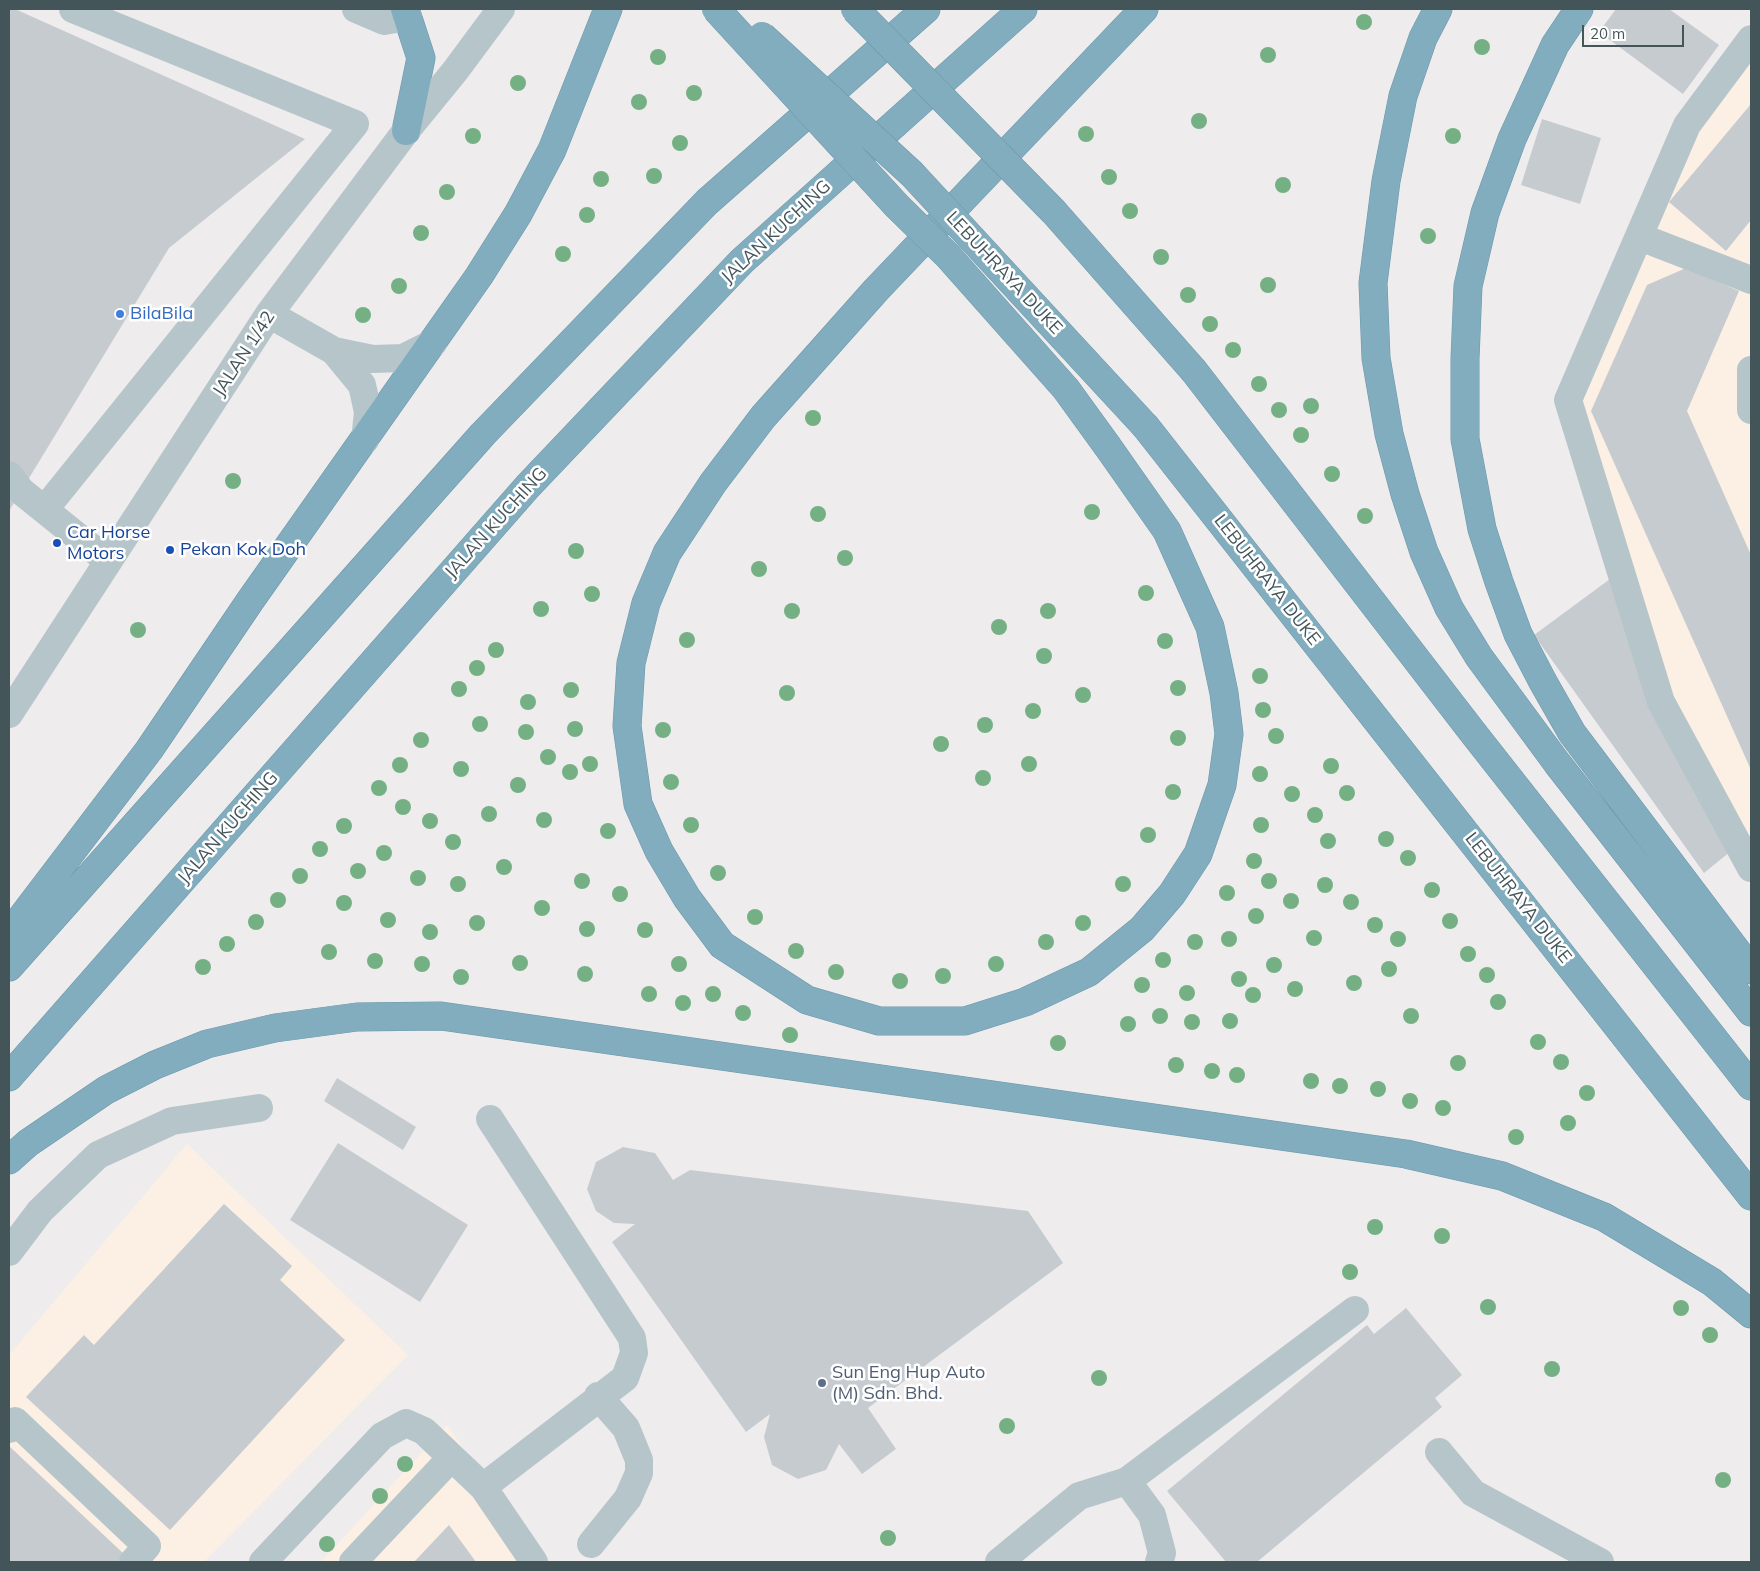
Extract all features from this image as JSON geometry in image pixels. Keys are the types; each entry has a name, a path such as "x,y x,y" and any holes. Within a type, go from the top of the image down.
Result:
{"highway":[{"path":"9,934 149,750 250,601 433,343 508,230 552,150 608,9"},
{"path":"716,9 890,199 954,264 1066,389 1167,531 1210,627 1224,693 1229,734 1222,785 1198,854 1172,894 1142,929 1089,972 1026,1002 965,1021 879,1021 807,1000 722,945 687,898 660,851 638,804 627,726 631,663 646,603 667,553 713,483 763,417 876,290 1144,9"},
{"name":"LEBUHRAYA DUKE","path":"734,9 912,174 1146,427 1751,1196"},
{"path":"855,9 1054,212 1194,371 1751,1086"},
{"path":"9,967 483,434 707,202 926,9"},
{"name":"JALAN KUCHING","path":"9,1077 528,486 742,261 1023,9"},
{"path":"1438,9 1423,38 1403,96 1386,181 1373,283 1376,358 1389,434 1405,494 1428,560 1449,608 1479,657 1557,763 1751,1012"},
{"path":"1579,9 1555,45 1512,139 1485,214 1468,286 1465,359 1465,439 1482,528 1518,634 1572,733 1751,970"},
{"path":"406,131 421,58 407,13"},
{"path":"1580,866 1751,1060"},
{"path":"9,1160 28,1143 106,1090 155,1065 207,1044 275,1028 356,1017 441,1016 1406,1154 1502,1176 1604,1217 1712,1282 1751,1314"}],"street":[{"path":"45,509 355,124 73,9"},
{"path":"356,9 384,20 407,13"},
{"name":"JALAN 1/42","path":"9,714 270,314 406,131 455,71 501,9"},
{"path":"1751,39 1687,125 1568,400 1661,702 1751,868"},
{"path":"1640,237 1751,280"},
{"path":"270,314 334,351 373,358 402,358 433,343"},
{"path":"334,351 362,385 368,412 365,440"},
{"path":"1751,370 1751,410"},
{"path":"9,474 21,491 108,561"},
{"path":"9,1252 40,1211 98,1155 172,1121 259,1108"},
{"path":"483,1487 598,1396 625,1378 634,1353 632,1338 490,1119"},
{"path":"999,1562 1079,1496 1127,1481 1356,1310"},
{"path":"591,1544 628,1498 639,1473 639,1460 626,1428 598,1396"},
{"path":"9,1429 15,1421 148,1546 133,1562"},
{"path":"262,1562 382,1436 406,1423 424,1431 483,1487 534,1562"},
{"path":"1439,1452 1473,1492 1600,1562"},
{"path":"353,1562 451,1458"},
{"path":"1127,1481 1152,1515 1162,1553 1159,1562"}],"shaded area":[{"path":"1751,20 1751,888 1650,700 1558,405 1675,119"},
{"path":"187,1144 408,1355 204,1562 9,1562 9,1355"},
{"path":"447,1425 545,1562 321,1562"}],"building":[{"path":"9,9 15,9 305,139 169,248 9,511"},
{"path":"1616,9 1669,9 1719,45 1683,94 1599,32"},
{"path":"1751,104 1751,220 1726,251 1669,202"},
{"path":"1542,119 1601,138 1580,204 1521,185"},
{"path":"1686,268 1739,291 1687,411 1751,555 1751,770 1591,411 1647,285"},
{"path":"1610,579 1731,851 1704,873 1534,635"},
{"path":"337,1078 416,1127 403,1150 324,1101"},
{"path":"338,1143 468,1225 420,1302 290,1220"},
{"path":"623,1147 655,1153 673,1180 690,1170 1028,1211 1063,1263 868,1408 896,1449 862,1474 839,1444 826,1470 798,1479 772,1465 764,1437 770,1414 746,1432 612,1242 635,1224 614,1223 596,1211 587,1189 596,1162"},
{"path":"224,1204 292,1266 280,1280 345,1340 170,1530 26,1397 84,1335 94,1345"},
{"path":"1406,1308 1462,1375 1435,1398 1442,1407 1257,1562 1226,1562 1167,1491 1367,1325 1374,1334"},
{"path":"9,1446 126,1556 119,1562 9,1562"},
{"path":"449,1525 476,1562 414,1562"}],"place":[{"name":"BilaBila","path":"120,314"},
{"name":"Car Horse Motors","path":"57,543"},
{"name":"Pekan Kok Doh","path":"170,550"},
{"name":"Sun Eng Hup Auto (M) Sdn. Bhd.","path":"822,1383"}]}
